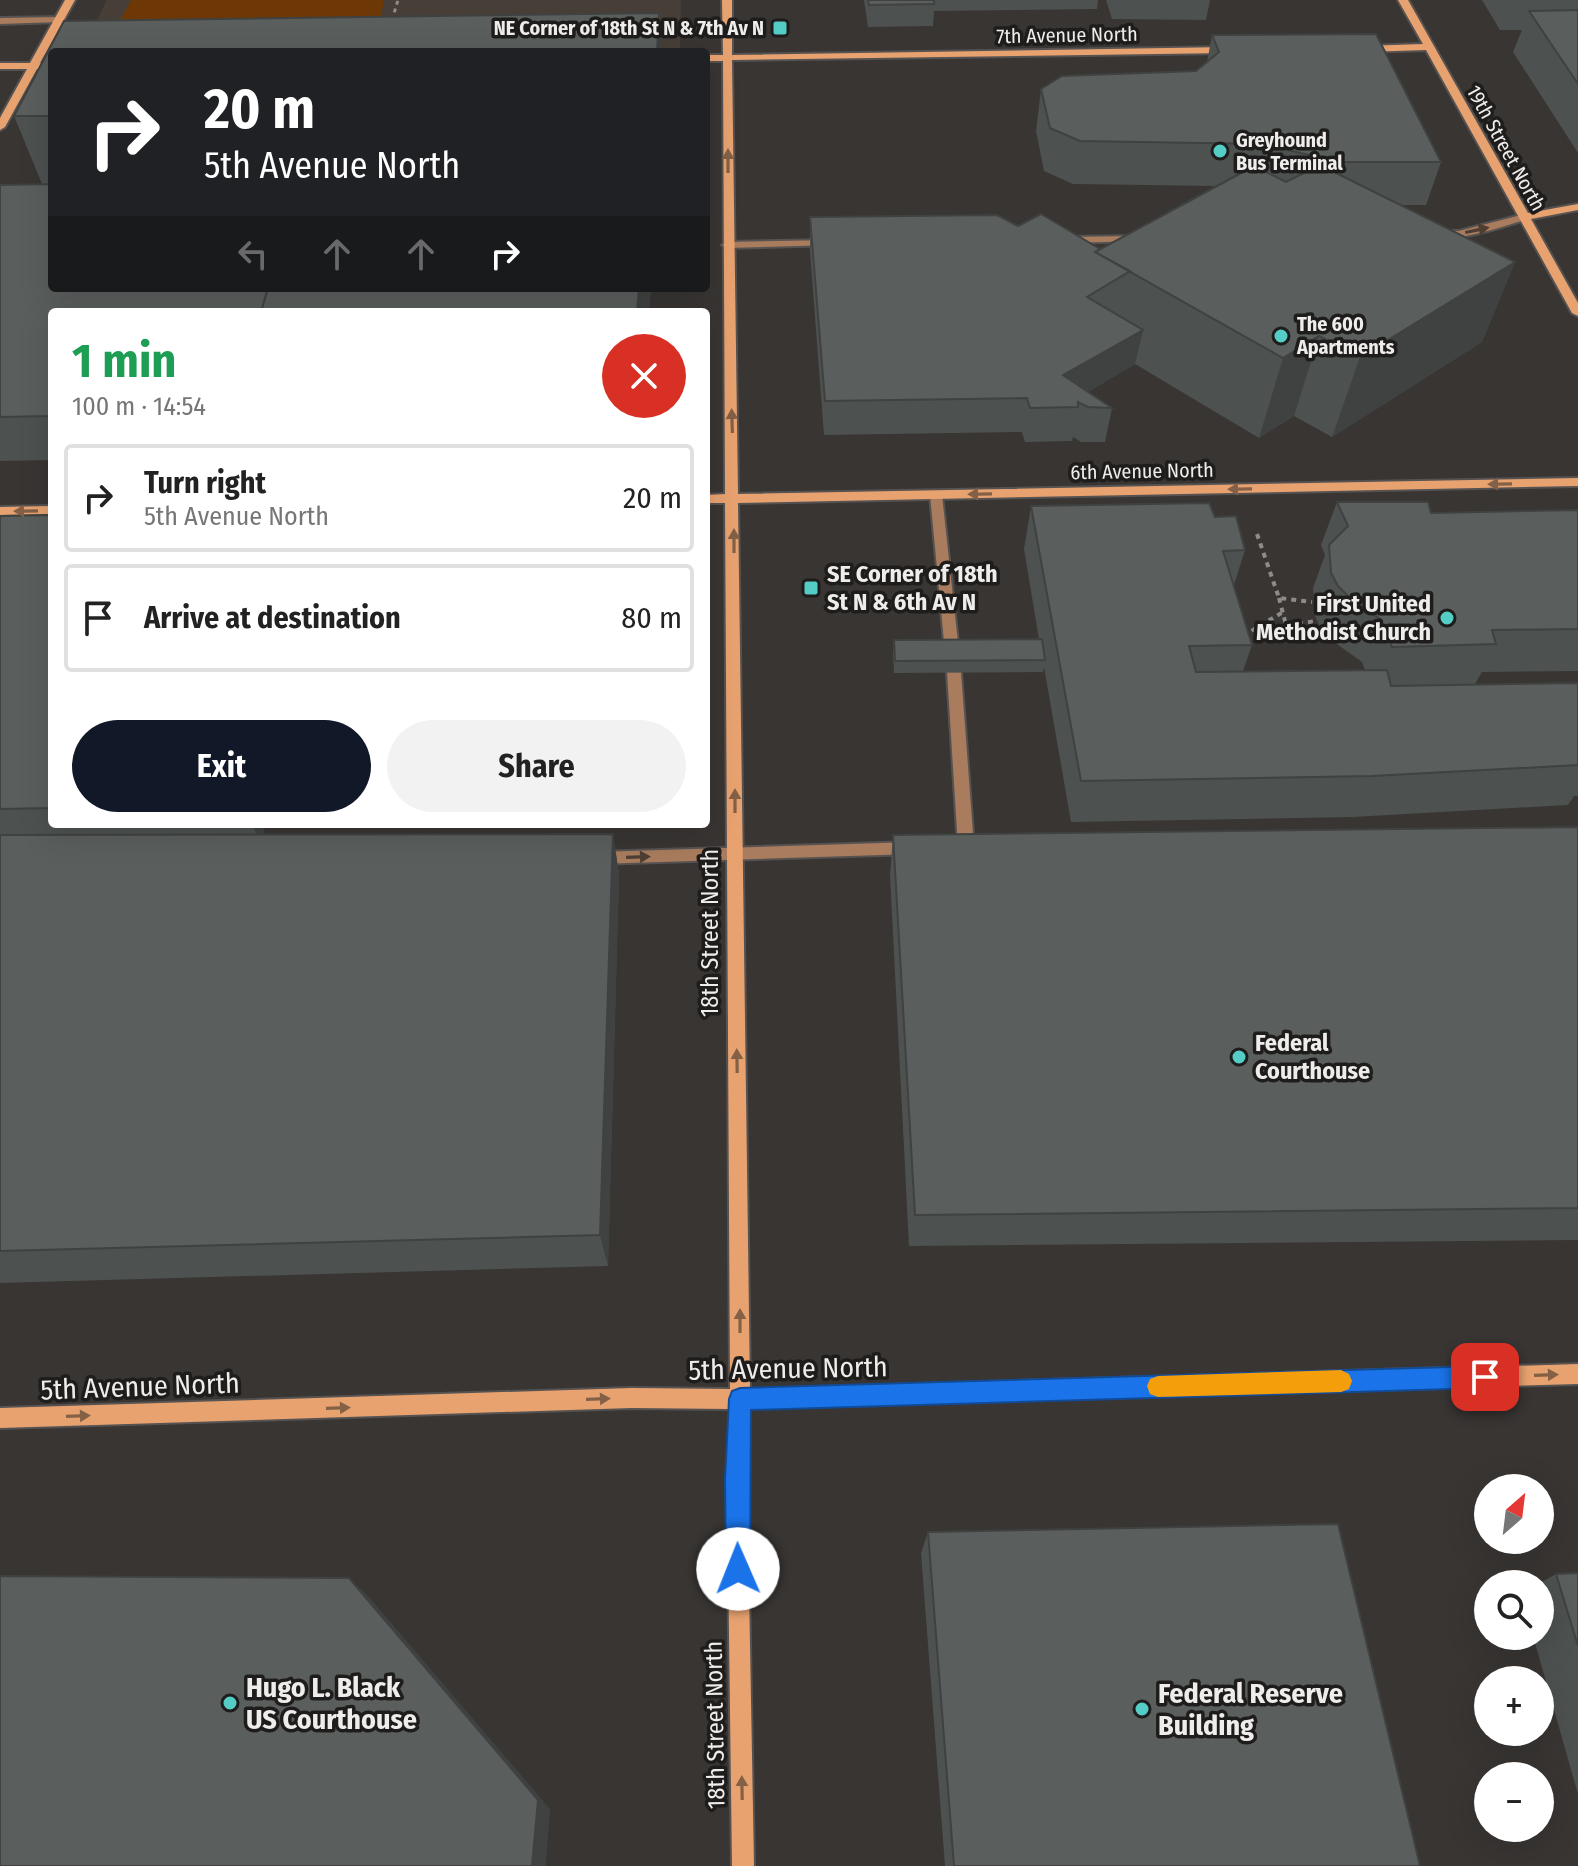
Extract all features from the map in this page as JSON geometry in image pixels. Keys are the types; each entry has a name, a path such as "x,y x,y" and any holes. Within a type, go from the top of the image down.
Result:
{"street":[{"path":"0,127 70,0"},
{"name":"18th Street North","path":"727,0 727,245 734,499 740,1399 737,1479 743,1866"},
{"name":"19th Street North","path":"1403,0 1578,313"},
{"path":"1349,49 1429,47"},
{"name":"7th Avenue North","path":"710,58 1239,50"},
{"path":"0,66 48,66"},
{"path":"1525,217 1578,207"},
{"name":"6th Avenue North","path":"710,499 1578,482"},
{"path":"0,511 48,510"},
{"name":"5th Avenue North","path":"0,1418 1578,1374"}],"lane":[{"path":"0,21 60,19"},
{"path":"1428,234 1459,234 1525,217"},
{"path":"1052,240 1146,239"},
{"path":"727,245 848,243"},
{"path":"936,495 952,652"},
{"path":"587,858 958,847 954,672"}],"path":[{"path":"391,26 398,0"},
{"path":"1257,534 1286,625 1317,621"},
{"path":"1279,598 1312,602"},
{"path":"1238,639 1283,612"}],"shaded area":[{"path":"107,0 681,0 680,48 83,48"},
{"path":"131,0 384,0 379,27 114,32"}],"building":[{"path":"868,0 934,0 934,4 869,5"},
{"path":"1578,10 1578,84 1529,11"},
{"path":"659,13 657,48 50,48 64,21"},
{"path":"1376,34 1441,162 1319,162 1318,157 1263,144 1080,141 1050,128 1041,89 1062,76 1196,71 1219,52 1212,35"},
{"path":"48,51 48,116 14,116"},
{"path":"1320,165 1515,262 1360,357 1319,336 1283,358 1095,252 1254,166 1286,182"},
{"path":"48,184 48,292 267,292 262,308 48,308 48,416 0,417 0,185"},
{"path":"1041,214 1100,249 1095,252 1130,271 1087,297 1143,330 1063,375 1112,408 1088,407 1078,402 1078,407 1030,408 1027,398 825,401 810,217 997,215 1018,226"},
{"path":"267,292 639,292 637,308 262,308"},
{"name":"First United Methodist Church","path":"1337,502 1428,502 1431,513 1578,510 1578,629 1492,630 1496,644 1392,647 1380,619 1351,599 1331,573 1329,545 1348,526"},
{"name":"First United Methodist Church","path":"1209,503 1215,517 1236,516 1245,550 1223,551 1252,645 1189,646 1196,672 1387,670 1391,686 1578,683 1578,765 1372,776 1081,781 1031,506"},
{"path":"48,515 48,808 0,809 0,516"},
{"path":"1042,639 1045,660 895,661 894,640"},
{"name":"Federal Courthouse","path":"1578,827 1578,1208 915,1215 893,835"},
{"path":"613,834 600,1235 0,1251 0,835"},
{"name":"Federal Reserve Building","path":"1338,1524 1420,1866 954,1866 928,1532"},
{"path":"1578,1573 1578,1646 1556,1574"},
{"name":"Hugo L. Black US Courthouse","path":"0,1576 349,1578 538,1800 532,1866 0,1866"}],"slow traffic":[{"path":"1158,1386 1341,1381"}],"place":[{"name":"NE Corner of 18th St N & 7th Av N","path":"780,28"},
{"name":"Greyhound Bus Terminal","path":"1220,151"},
{"name":"The 600 Apartments","path":"1281,336"},
{"name":"SE Corner of 18th St N & 6th Av N","path":"811,588"},
{"name":"First United Methodist Church","path":"1447,618"},
{"name":"Federal Courthouse","path":"1239,1057"},
{"name":"Hugo L. Black US Courthouse","path":"230,1703"},
{"name":"Federal Reserve Building","path":"1142,1709"}],"route":[{"path":"738,1569 740,1399 1485,1377"}]}
